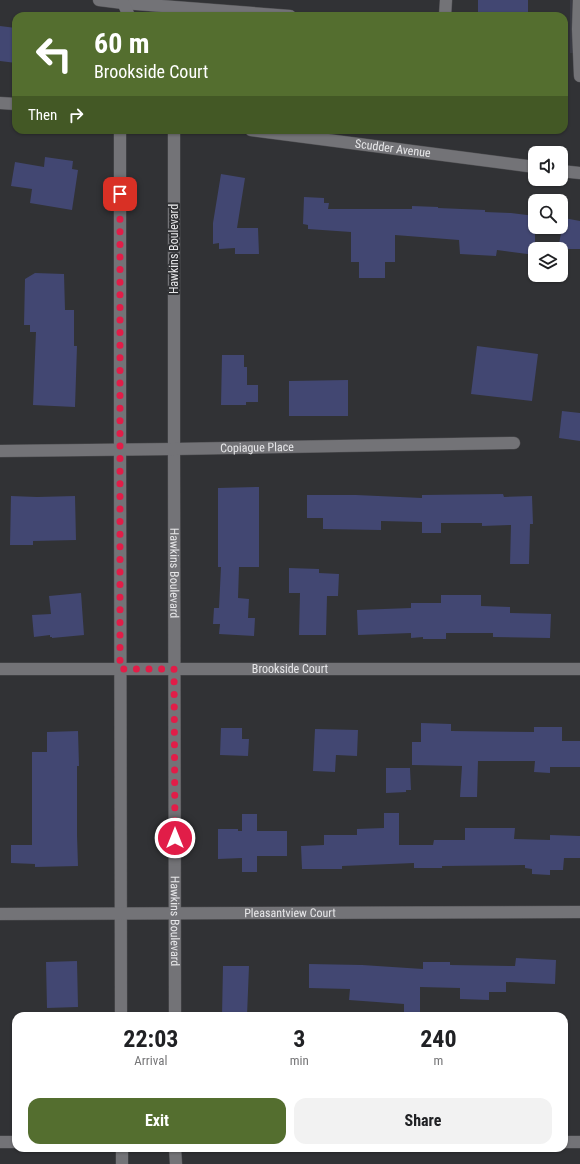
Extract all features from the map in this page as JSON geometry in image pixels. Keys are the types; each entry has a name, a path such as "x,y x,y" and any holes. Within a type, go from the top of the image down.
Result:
{"street":[{"path":"99,0 242,12"},
{"path":"445,12 446,0"},
{"path":"579,0 580,76"},
{"path":"122,2 127,12"},
{"path":"0,103 12,104"},
{"path":"120,134 122,1012"},
{"name":"Hawkins Boulevard","path":"174,134 175,1012"},
{"name":"Scudder Avenue","path":"282,134 528,166"},
{"path":"568,172 580,173"},
{"name":"Copiague Place","path":"0,451 514,443"},
{"name":"Brookside Court","path":"0,669 580,669"},
{"name":"Pleasantview Court","path":"0,914 580,912"},
{"path":"0,1142 12,1142"},
{"path":"568,1142 580,1142"},
{"path":"122,1152 122,1164"},
{"path":"176,1152 176,1164"}],"shaded area":[{"path":"570,0 580,0 580,53 570,53"}],"building":[{"path":"478,0 528,0 528,12 478,12"},
{"path":"0,26 12,28 12,62 0,61"},
{"path":"45,157 73,161 72,169 78,170 72,210 30,203 32,189 11,186 15,162 44,167"},
{"path":"221,174 245,178 237,228 258,228 259,254 235,254 235,248 219,249 219,243 213,244 213,223"},
{"path":"304,197 324,198 324,203 329,203 328,209 412,209 412,206 485,210 485,212 528,215 528,234 535,234 535,242 528,242 528,254 497,250 496,256 460,254 459,240 395,235 395,262 385,262 385,278 359,278 359,262 351,262 351,232 308,229 308,225 303,224"},
{"path":"568,219 580,221 580,249 568,249 568,242 559,242 561,234 568,234"},
{"path":"35,273 64,274 65,310 74,310 74,346 77,346 75,407 33,405 36,332 30,332 30,325 24,325 25,279"},
{"path":"477,346 538,354 532,401 471,394"},
{"path":"222,355 244,355 244,367 247,367 247,385 258,385 258,402 246,402 246,405 221,405"},
{"path":"348,380 348,416 289,416 289,381"},
{"path":"562,411 580,413 580,441 559,438"},
{"path":"259,487 259,567 239,567 238,598 249,599 248,618 255,618 254,636 219,634 220,624 213,624 214,608 219,608 221,567 218,567 218,488"},
{"path":"503,494 504,497 532,496 533,524 530,524 529,564 510,564 511,525 482,526 482,523 441,523 441,533 422,533 422,522 381,521 381,530 323,529 323,518 307,518 307,495 356,495 422,498 422,495"},
{"path":"11,496 75,496 76,540 33,541 33,545 10,545"},
{"path":"289,568 319,569 319,573 339,574 338,596 327,596 326,635 299,635 300,593 289,593"},
{"path":"81,593 84,635 52,638 50,635 34,637 32,615 51,614 49,596"},
{"path":"441,595 481,595 481,606 510,607 510,613 551,614 550,638 493,637 493,633 446,633 446,639 423,639 423,637 411,638 411,633 358,635 357,610 411,608 411,603 441,603"},
{"path":"421,723 451,724 451,731 534,732 534,727 562,727 562,741 580,741 580,767 550,767 550,773 534,772 535,761 478,761 477,797 460,797 462,766 412,765 412,742 421,742"},
{"path":"221,728 242,728 242,739 249,739 248,756 220,755"},
{"path":"315,729 358,730 357,756 336,755 335,772 313,771"},
{"path":"78,731 78,866 35,867 35,864 11,863 11,845 32,845 32,752 47,752 47,732"},
{"path":"386,768 410,768 411,790 406,790 406,792 386,793"},
{"path":"384,813 399,813 399,845 433,845 434,840 465,840 465,828 515,828 514,839 550,840 550,835 580,836 580,858 564,858 563,870 550,870 550,875 532,874 532,869 525,868 525,865 442,866 442,868 414,868 414,863 342,866 342,869 302,869 301,846 324,845 324,835 357,835 357,829 384,828"},
{"path":"242,814 257,814 257,831 287,831 287,856 257,856 257,872 242,872 242,858 218,859 218,829 238,829 238,831 242,831"},
{"path":"516,958 556,960 555,984 506,982 506,992 489,992 489,1000 460,999 460,988 420,987 420,1012 404,1012 404,1004 349,1000 350,989 309,988 309,964 362,965 423,969 423,962 450,962 450,965 515,966"},
{"path":"77,961 78,1007 47,1008 46,962"},
{"path":"223,966 249,966 247,1012 222,1012"}],"route":[{"path":"120,194 120,669 174,669 175,838"}]}
